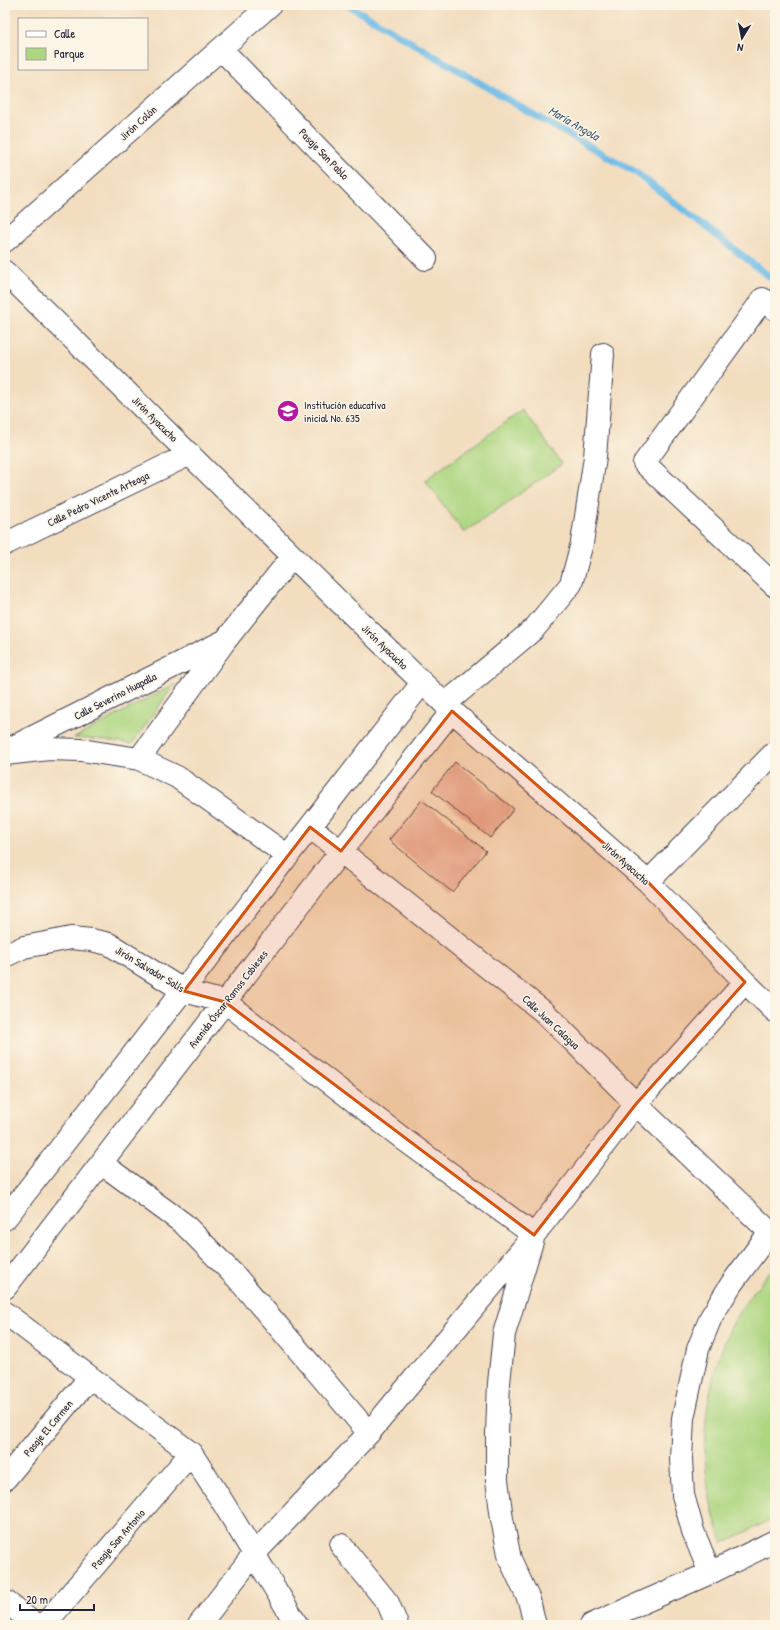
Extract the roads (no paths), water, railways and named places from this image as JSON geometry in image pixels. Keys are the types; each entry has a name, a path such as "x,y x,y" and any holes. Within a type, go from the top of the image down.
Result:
{"street":[{"name":"Jirón Colón","path":"5,241 270,5"},
{"name":"Pasaje San Pablo","path":"221,49 426,259"},
{"name":"Jirón Ayacucho","path":"5,272 190,454 292,557 422,683 648,882 775,1011"},
{"path":"775,309 763,299 644,463 775,586"},
{"name":"Avenida Óscar Ramos Cabieses","path":"5,1288 449,708 534,629 570,584 582,543 594,464 603,354"},
{"name":"Calle Pedro Vicente Arteaga","path":"5,544 190,454"},
{"path":"139,759 225,641 292,557"},
{"name":"Calle Severino Huapalla","path":"5,752 225,641"},
{"path":"5,1220 422,683"},
{"path":"5,752 49,749 81,750 139,759 177,777 288,856"},
{"path":"648,882 775,752"},
{"name":"Calle Juan Calagua","path":"310,827 545,1013 636,1104 772,1234"},
{"name":"Jirón Salvador Solís","path":"5,956 24,947 71,938 91,940 109,944 184,991 225,1002"},
{"path":"198,1625 254,1554 369,1433 534,1235 636,1104 745,982"},
{"path":"225,1002 406,1141 534,1235"},
{"path":"101,1163 184,1224 237,1278 369,1433"},
{"path":"710,1573 693,1532 683,1495 682,1418 698,1349 711,1317 732,1283 772,1234"},
{"path":"534,1235 504,1334 499,1383 497,1480 510,1558 529,1600 535,1625"},
{"path":"5,1314 192,1453 297,1625"},
{"name":"Pasaje El Carmen","path":"5,1479 90,1377"},
{"name":"Pasaje San Antonio","path":"44,1625 192,1453"},
{"path":"591,1625 710,1573 775,1541"},
{"path":"341,1545 388,1603 398,1625"},
{"path":"5,1601 36,1625"}],"waterway":[{"name":"María Angola","path":"348,5 546,122 634,171 775,281"}],"place":[{"name":"Institución educativa inicial No. 635","path":"288,411"}]}
